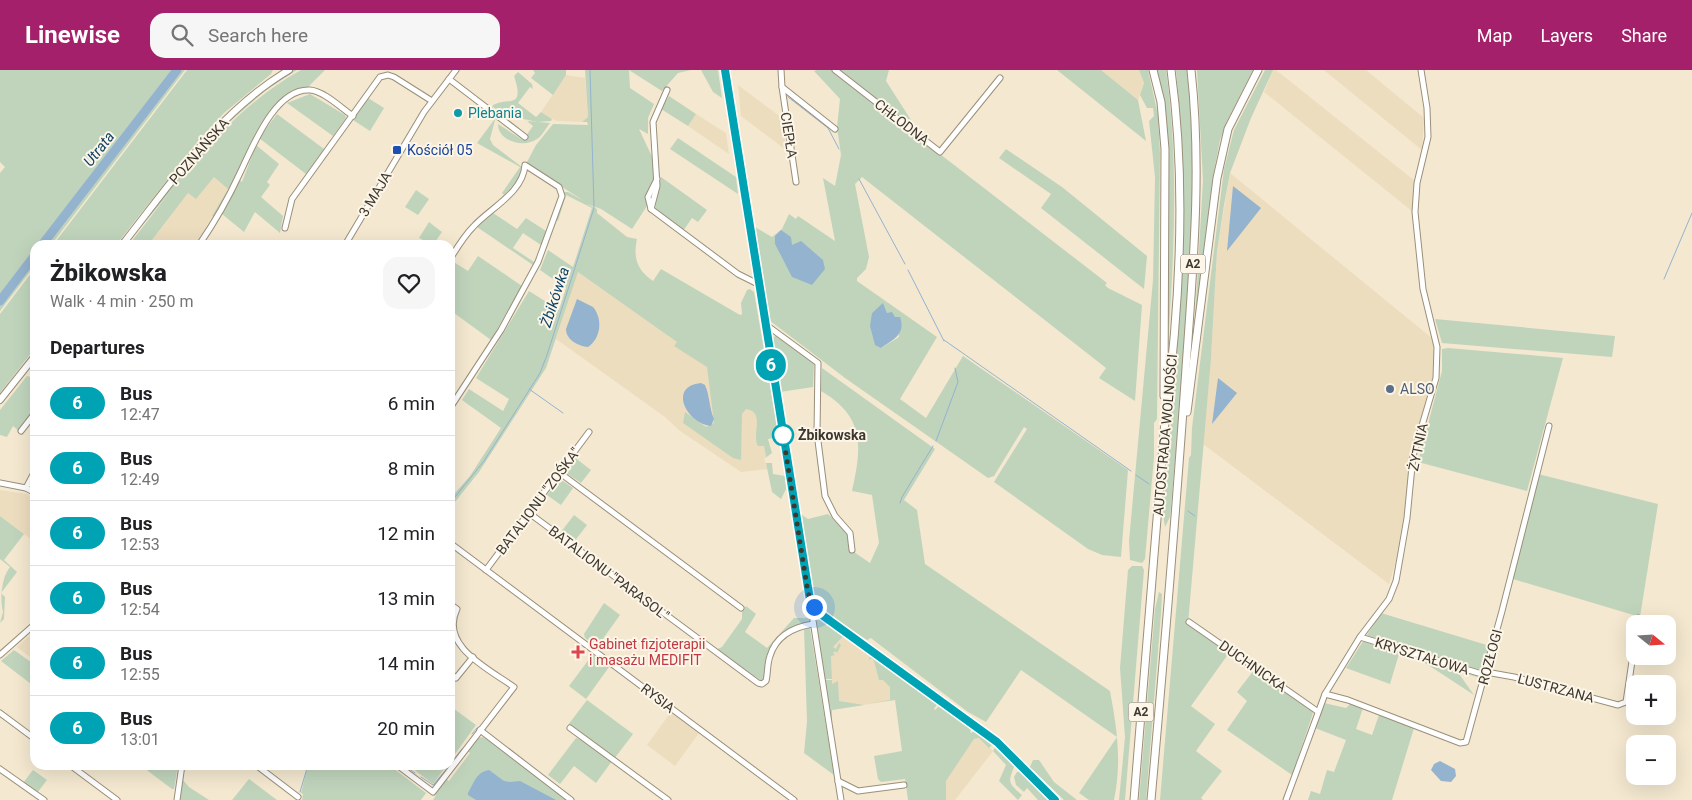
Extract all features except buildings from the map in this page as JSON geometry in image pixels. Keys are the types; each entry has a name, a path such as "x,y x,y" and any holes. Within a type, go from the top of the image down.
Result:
{"highway":[{"path":"1153,70 1161,102 1165,149 1165,421"},
{"name":"AUTOSTRADA WOLNOŚCI","path":"1134,800 1165,421 1176,314 1179,160 1171,70"},
{"name":"AUTOSTRADA WOLNOŚCI","path":"1151,800 1180,457 1196,210 1197,152 1191,70"},
{"path":"1180,457 1217,178 1228,130 1258,70"}],"main road":[{"name":"POZNAŃSKA","path":"126,240 191,157 220,124 255,93 289,70"},
{"path":"725,70 808,593 814,607 997,742 1055,800"},
{"path":"0,400 30,362"}],"street":[{"name":"3 MAJA","path":"348,240 432,101 456,70"},
{"name":"CIEPŁA","path":"781,70 796,182"},
{"name":"CHŁODNA","path":"835,70 940,152 1000,78"},
{"name":"ŻYTNIA","path":"1286,800 1324,694 1360,637 1389,599 1396,581 1407,518 1413,456 1437,370 1437,347 1423,289 1415,212 1417,183 1428,136 1427,108 1420,70"},
{"path":"285,228 292,199 383,75 394,77 432,101"},
{"path":"450,78 525,137"},
{"name":"CIEPŁA","path":"782,87 835,129"},
{"path":"202,240 239,175 255,138 284,101 296,94 311,90 321,94 353,116"},
{"path":"667,90 652,122 657,179 648,197 648,204 651,209 738,274 758,284"},
{"path":"455,252 473,227 513,190 524,174 525,165 556,184 562,196 538,262 501,330 455,400"},
{"path":"764,324 818,363 816,433 825,496 835,516 850,533 852,550"},
{"path":"21,431 30,419"},
{"name":"ROZŁOGI","path":"1324,694 1348,700 1463,743 1468,738 1549,426"},
{"name":"BATALIONU \"ZOŚKA\"","path":"486,570 589,432"},
{"path":"560,473 741,608"},
{"path":"26,488 30,480"},
{"path":"0,483 30,490"},
{"name":"BATALIONU \"PARASOL\"","path":"529,514 743,673 762,684 767,677 770,654 786,633 795,628 813,624"},
{"name":"RYSIA","path":"455,548 794,800"},
{"path":"814,607 812,614 813,624 841,798 852,790"},
{"name":"DUCHNICKA","path":"1189,622 1317,711"},
{"path":"0,656 30,629"},
{"name":"KRYSZTAŁOWA","path":"1360,637 1485,673"},
{"path":"455,639 460,647 514,687 455,763"},
{"path":"455,677 473,657"},
{"name":"LUSTRZANA","path":"1485,673 1514,677 1618,705 1626,702 1631,665"},
{"path":"0,713 30,735"},
{"path":"570,728 668,800"},
{"path":"480,730 571,800"},
{"path":"0,769 44,800"},
{"path":"77,770 117,800"},
{"path":"177,800 181,770"},
{"path":"263,770 298,797"},
{"path":"404,770 433,792 450,770"},
{"path":"838,781 852,790 858,791 904,785"}],"shaded area":[{"path":"1101,70 1139,70 1144,83 1138,100"},
{"path":"1273,70 1276,70 1415,181 1413,212 1264,92"},
{"path":"1324,70 1366,70 1424,118 1422,150"},
{"path":"566,75 585,78 588,118 582,122 556,121 541,112"},
{"path":"738,85 782,118 786,150 741,116"},
{"path":"696,114 726,133 729,154 688,126"},
{"path":"198,164 228,188 199,240 140,240"},
{"path":"1230,173 1433,339 1435,369 1411,451 1401,545 1389,584 1203,444 1211,359 1217,251"},
{"path":"578,271 750,355 766,457 764,459 768,469 741,472 680,431 665,417 556,339"},
{"path":"0,490 27,494 30,496 30,538 0,516"},
{"path":"30,635 30,657 17,647"},
{"path":"843,637 872,657 893,690 895,700 832,710 831,649 835,639"},
{"path":"671,712 699,733 675,766 647,745"},
{"path":"979,738 993,751 955,800 946,800 946,781 974,739"}],"green space":[{"path":"0,70 175,70 45,240 30,240 30,259 0,298 0,173 5,167 0,162"},
{"path":"180,70 185,70 55,240 49,240"},
{"path":"187,70 273,70 271,74 224,113 198,141 120,240 57,240"},
{"path":"294,70 297,70 266,90 226,125 268,88"},
{"path":"301,70 325,70 308,87 296,91 262,124 214,217 212,216 228,189 214,177 196,199 188,193 152,240 133,240 206,148 250,106 274,87"},
{"path":"533,70 566,70 566,75 553,95 531,78 535,73"},
{"path":"585,70 629,70 630,88 654,104 648,118 648,134 639,129 655,163 656,173 647,194 647,206 632,229 601,209 587,204 597,209 597,213 627,237 637,239 636,258 640,268 653,281 661,269 740,315 742,314 741,303 747,290 750,289 754,292 779,437 768,439 772,453 764,459 766,457 764,446 758,446 756,441 757,419 752,411 746,409 742,414 741,460 733,458 683,423 685,412 706,427 714,423 707,367 674,346 677,342 578,272 546,368 479,472 455,502 455,493 470,476 501,428 462,400 469,389 503,411 509,399 476,378 529,291 559,310 566,288 540,270 548,250 573,267 592,208 566,195 558,221 556,219 563,192 568,192 584,201 526,164 536,145 553,124 588,125 587,122 582,122 588,117"},
{"path":"629,70 691,70 678,73 662,91"},
{"path":"701,70 718,70 722,98 713,92"},
{"path":"831,70 1107,283 1105,285 1108,288 1142,305 1135,401 1099,378 1106,368 862,177 855,184 869,257 866,269 857,278 857,281 937,337 900,399 926,418 963,356 1128,470 1121,557 1102,555 1088,549 994,482 1027,429 1024,427 994,476 988,478 845,378 769,320 753,226 772,237 782,229 789,214 796,219 798,216 835,241 823,178 835,186 841,155 837,127 840,99 814,71","holes":["883,304 887,313 895,317 899,337 881,348 872,313"]},
{"path":"840,70 889,70 886,81 911,120 908,125"},
{"path":"1057,70 1101,70 1138,100 1146,141"},
{"path":"1139,70 1148,70 1158,115 1160,153 1157,419 1154,423 1154,457 1145,559 1142,563 1130,560 1129,541 1153,280 1155,177 1149,121 1154,116 1153,108 1147,108 1140,95 1144,83"},
{"path":"1157,70 1166,70 1173,138 1174,207 1168,344 1169,161 1166,113"},
{"path":"1176,70 1187,70 1191,126 1192,237 1185,350 1170,517 1165,527 1163,514 1177,348 1182,236 1183,181"},
{"path":"1197,70 1253,70 1227,121 1220,140 1213,176 1194,336 1203,180"},
{"path":"1265,70 1273,70 1251,118 1230,173 1217,251 1211,359 1188,624 1229,653 1191,706 1215,724 1196,751 1222,771 1201,798 1203,800 1160,800 1192,428 1224,169 1234,130"},
{"path":"518,72 532,84 533,89 530,87 518,103 536,117 541,112 552,119 551,121 537,122 519,118 507,118 492,106 516,98 518,94 514,76"},
{"path":"310,94 345,115 346,118 333,136 287,103"},
{"path":"669,96 696,114 688,126 661,109"},
{"path":"368,98 384,108 370,131 353,120"},
{"path":"277,114 324,149 306,174 259,138"},
{"path":"489,114 495,120 490,139 493,145 522,167 521,176 504,195 502,193 520,167 477,143 494,120"},
{"path":"527,121 550,123 539,138 526,143 513,142 502,135 499,130 498,124 523,140 533,126"},
{"path":"225,126 130,240 182,173"},
{"path":"678,138 736,177 738,194 670,149"},
{"path":"256,145 279,164 267,182 270,185 261,197 283,216 280,233 255,212 244,232 222,214 240,180 242,182"},
{"path":"1006,149 1062,187 1147,256 1144,289 1041,208 1051,194 999,158"},
{"path":"661,177 707,210 698,222 692,218 683,231 655,209"},
{"path":"416,190 429,199 418,215 405,207"},
{"path":"493,213 517,229 526,218 546,231 541,245 523,233 513,248 534,262 533,265 477,227"},
{"path":"429,222 442,232 436,240 423,240 419,238"},
{"path":"478,256 522,286 491,340 455,314 455,263 468,271"},
{"path":"30,264 30,272 0,311 0,303"},
{"path":"30,275 30,354 0,393 0,314"},
{"path":"1435,319 1615,336 1612,357 1442,343"},
{"path":"776,336 814,363 813,387 780,392 770,338"},
{"path":"1442,349 1563,358 1527,491 1418,462 1442,371"},
{"path":"822,368 935,449 904,500 917,510 925,564 1110,691 1117,737 1021,670 986,722 968,712 871,638 867,640 839,621 814,600 807,572 802,515 808,519 828,514 847,532 850,552 854,552 870,563 879,543 872,495 852,491 858,460 857,434 853,422 846,411 821,391"},
{"path":"27,376 30,377 30,417 19,431 13,426 7,437 0,435 0,410"},
{"path":"574,457 591,470 581,483 566,473 566,468"},
{"path":"766,463 772,463 773,474 785,476 786,489 781,499 772,492"},
{"path":"1538,474 1658,504 1640,615 1633,615 1513,579"},
{"path":"558,481 563,481 573,488 561,505 547,495"},
{"path":"574,515 587,525 574,542 561,532"},
{"path":"0,516 24,534 4,560 17,572 2,592 3,583 10,567 0,559"},
{"path":"1132,566 1142,566 1144,570 1125,800 1119,800 1125,737 1120,668 1128,570"},
{"path":"1159,592 1162,594 1161,614 1146,800 1139,800 1155,609"},
{"path":"2,594 5,597 4,619 0,623 3,612"},
{"path":"604,603 620,615 597,647 585,638 584,634"},
{"path":"746,606 756,614 745,632 767,648 794,618 807,618 810,620 808,623 788,631 776,643 768,659 764,680 762,681 715,650 722,647 742,619 742,612"},
{"path":"1381,613 1490,646 1480,678 1457,671 1474,695 1419,659 1399,654 1390,684 1346,668"},
{"path":"818,617 845,634 833,647 836,649 839,643 841,645 837,653 835,651 833,653 835,655 831,656 832,679 824,679 816,623"},
{"path":"804,628 810,628 834,775 804,753 807,722"},
{"path":"14,650 30,661 30,683 1,661"},
{"path":"593,654 609,667 586,699 569,686"},
{"path":"870,656 938,703 935,710 940,705 972,728 970,732 972,733 974,729 993,744 989,748 979,738 974,739 946,781 946,800 908,800 905,779 881,782 878,779 874,756 902,751 895,700 865,704 890,700 890,687 883,680 879,680 874,661 872,658 869,660"},
{"path":"1254,670 1311,708 1313,713 1292,775 1227,730 1247,701 1237,692"},
{"path":"824,680 832,680 832,684 838,681 839,701 864,705 832,710 832,722 828,708 832,707 829,707"},
{"path":"587,700 633,734 614,759 568,725"},
{"path":"1324,703 1346,708 1351,703 1363,708 1356,729 1372,735 1379,715 1414,728 1392,800 1308,800 1311,791 1320,794 1327,770 1334,772 1346,740 1315,728"},
{"path":"455,710 476,725 455,754"},
{"path":"482,737 568,800 433,800 446,779 449,781 470,753 467,750 476,739"},
{"path":"1117,737 1118,772 1114,800 1089,800 1079,793"},
{"path":"576,738 585,741 612,761 596,783 574,766 560,784 548,775"},
{"path":"996,746 1015,764 1010,781 1013,787 1022,795 1018,800 999,781 1006,765 993,751"},
{"path":"1033,760 1039,760 1054,782 1077,800 1064,800 1030,767"},
{"path":"33,770 47,780 37,793 23,783"},
{"path":"147,770 177,770 174,789"},
{"path":"307,770 396,770 426,793 421,800 302,800 303,794 301,793"},
{"path":"415,770 443,770 433,784"},
{"path":"1021,771 1049,800 1038,800 1027,788 1024,792 1016,785 1014,777 1017,772"},
{"path":"249,779 277,800 232,800"},
{"path":"183,780 189,787 209,800 180,800"}],"water":[{"path":"1233,186 1261,208 1227,251"},
{"path":"781,230 791,237 792,245 801,241 823,260 825,269 812,285 792,277 775,244 775,236"},
{"path":"577,299 593,307 598,317 598,334 588,347 573,342 568,336 566,329"},
{"path":"883,303 887,313 892,312 895,317 900,317 901,328 898,336 881,348 875,345 870,326 872,313"},
{"path":"1218,378 1237,393 1212,424"},
{"path":"701,383 707,389 714,419 711,426 694,418 684,404 683,397 685,391 691,386"},
{"path":"1440,761 1455,769 1456,776 1451,782 1441,781 1431,770 1434,764"},
{"path":"489,770 504,781 520,781 556,800 476,800 468,795 468,793 478,776"}],"waterway":[{"name":"Utrata","path":"46,240 177,70"},
{"name":"Żbikówka","path":"455,497 484,461 540,373 594,208 590,70"},
{"path":"788,97 828,128 839,149"},
{"path":"859,179 905,264"},
{"path":"1664,279 1692,213"},
{"name":"Utrata","path":"0,301 30,262"},
{"path":"908,270 944,341"},
{"path":"944,340 1131,471"},
{"path":"936,441 958,382 955,368"},
{"path":"529,389 563,413"},
{"path":"900,503 933,446"},
{"path":"1136,475 1149,484"},
{"path":"1188,511 1195,516"},
{"path":"472,734 477,728"},
{"path":"455,758 462,749"},
{"name":"Żbikówka","path":"300,792 307,770"},
{"path":"411,770 415,773"},
{"path":"421,777 433,785 446,770"}],"bus line":[{"name":"6","path":"725,70 810,600 822,615 997,742 1055,800"}],"place":[{"name":"Plebania","path":"458,113"},
{"name":"Kościół 05","path":"397,150"},
{"name":"ALSO","path":"1390,389"},
{"name":"Żbikowska","path":"783,435"},
{"name":"Gabinet fizjoterapii i masażu MEDIFIT","path":"578,652"}],"route":[{"path":"783,435 808,593 814,607"}]}
